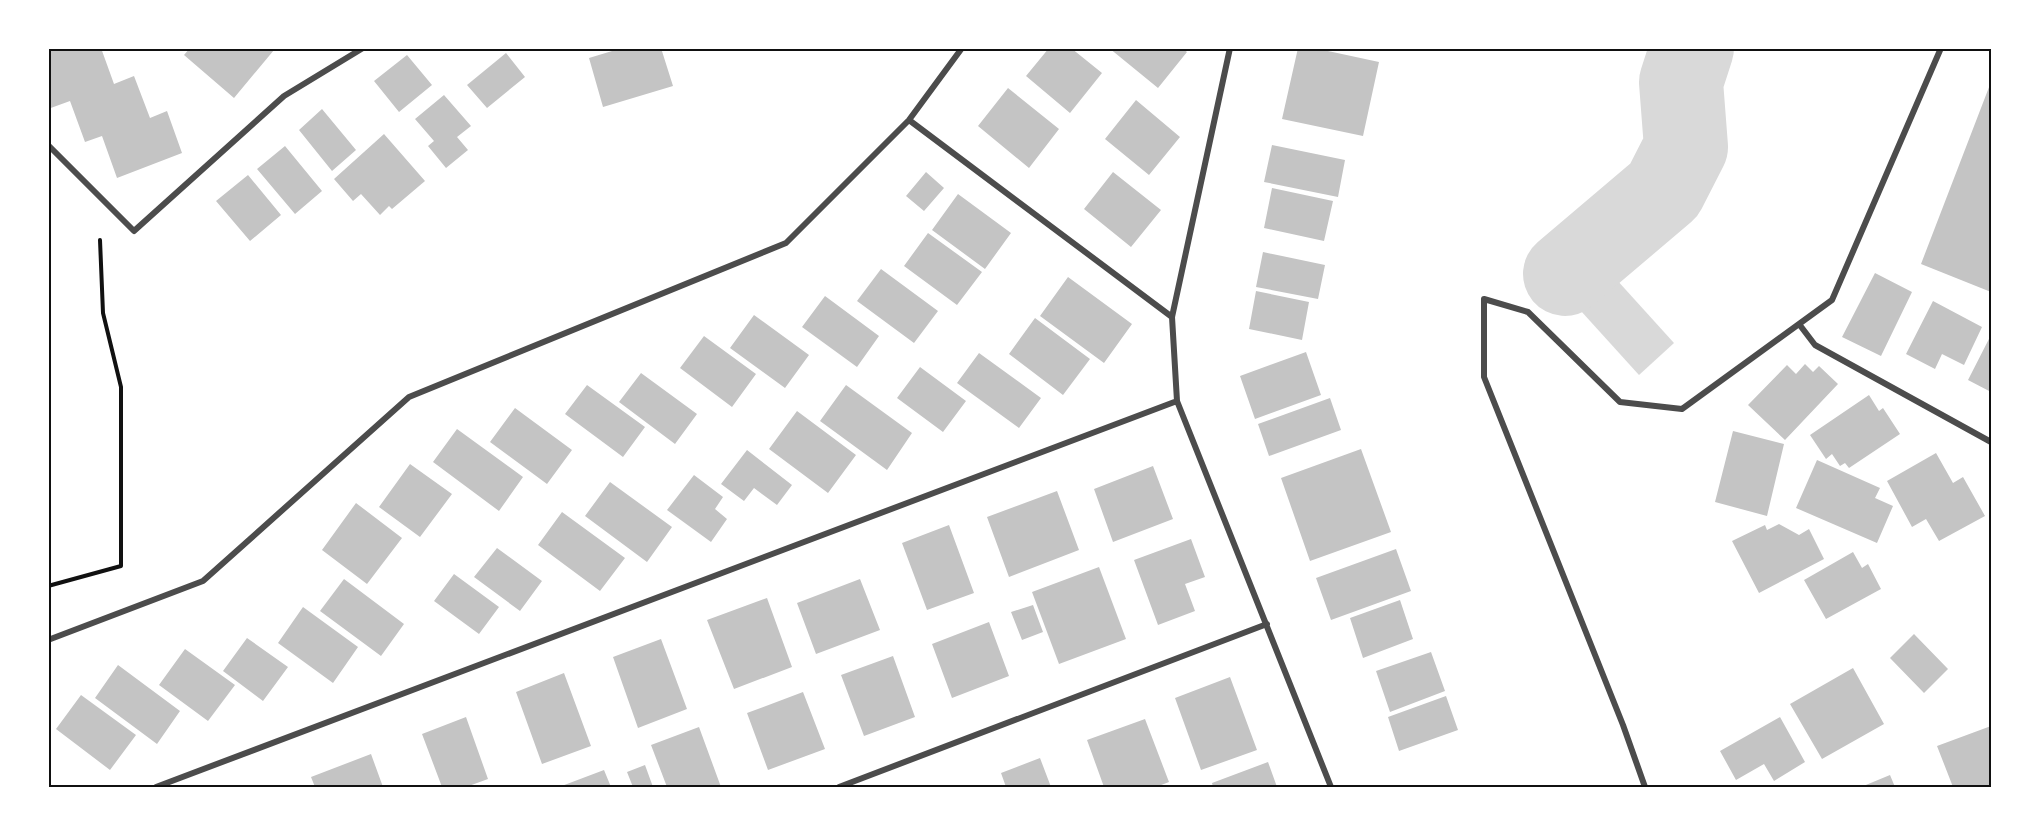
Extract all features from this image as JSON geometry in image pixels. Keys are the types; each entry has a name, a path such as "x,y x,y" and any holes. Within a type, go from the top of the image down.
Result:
{"street":[{"path":"48,145 134,231 284,96 363,48"},
{"path":"48,640 203,581 409,397 786,243 909,120 962,48"},
{"path":"1230,48 1172,317 1178,401 1331,787"},
{"path":"1645,787 1623,725 1484,377 1484,299 1528,312 1620,402 1682,409 1832,300 1941,48"},
{"path":"909,120 1172,317"},
{"path":"1799,324 1815,345 1991,442"},
{"path":"156,787 1178,401"},
{"path":"839,787 1267,624"}],"path":[{"path":"48,586 121,566 121,387 103,313 100,240"}],"shaded area":[{"path":"1606,268 1674,343 1639,375 1571,300"}],"building":[{"path":"48,48 101,48 114,84 134,76 150,118 167,111 182,153 117,178 102,136 85,142 70,101 48,109"},
{"path":"190,48 271,48 274,50 234,98 184,55"},
{"path":"622,48 661,48 673,86 603,107 589,58"},
{"path":"1049,48 1071,48 1102,73 1070,113 1026,76"},
{"path":"1109,48 1182,48 1187,52 1158,88"},
{"path":"1298,48 1314,48 1379,62 1363,136 1282,119"},
{"path":"506,53 525,77 487,108 467,85"},
{"path":"407,55 432,85 399,112 374,81"},
{"path":"1991,82 1991,292 1921,264"},
{"path":"1008,88 1059,129 1029,168 978,126"},
{"path":"444,95 471,126 457,137 468,150 446,168 428,146 434,141 415,119"},
{"path":"1136,100 1180,137 1149,175 1105,139"},
{"path":"322,109 356,150 332,171 299,130"},
{"path":"384,134 425,181 392,209 389,206 380,215 361,194 353,201 334,179"},
{"path":"1272,145 1345,160 1338,197 1264,182"},
{"path":"285,146 322,191 295,214 257,169"},
{"path":"926,172 944,188 924,211 906,196"},
{"path":"1113,172 1161,210 1131,247 1084,209"},
{"path":"248,175 281,215 250,241 216,201"},
{"path":"1272,188 1333,201 1324,241 1264,228"},
{"path":"958,194 1011,233 985,269 932,230"},
{"path":"928,233 982,272 957,305 904,266"},
{"path":"1263,252 1325,265 1318,299 1256,287"},
{"path":"881,269 938,311 914,343 857,301"},
{"path":"1875,273 1912,292 1881,356 1842,337"},
{"path":"1068,277 1132,324 1104,363 1040,316"},
{"path":"1256,291 1309,302 1302,340 1249,329"},
{"path":"825,296 879,336 857,367 802,327"},
{"path":"1933,301 1982,327 1964,365 1942,354 1935,369 1906,354"},
{"path":"754,315 809,355 785,388 730,348"},
{"path":"1035,318 1090,359 1063,395 1009,354"},
{"path":"1991,335 1991,392 1968,380"},
{"path":"704,336 756,374 732,407 680,368"},
{"path":"1306,352 1321,395 1255,419 1240,376"},
{"path":"979,353 1041,398 1019,428 957,383"},
{"path":"1805,364 1813,372 1819,366 1838,384 1785,440 1748,405 1787,365 1796,374"},
{"path":"920,367 966,401 943,432 897,398"},
{"path":"641,373 697,414 675,444 619,402"},
{"path":"587,385 645,427 623,457 565,414"},
{"path":"846,385 912,433 887,470 820,421"},
{"path":"1869,395 1879,411 1883,408 1900,434 1849,468 1845,463 1840,466 1832,454 1826,459 1810,435"},
{"path":"1330,398 1341,430 1269,456 1258,424"},
{"path":"515,408 572,450 547,484 490,442"},
{"path":"797,411 856,455 828,493 769,449"},
{"path":"457,429 523,477 499,511 433,462"},
{"path":"1733,431 1784,444 1767,516 1715,502"},
{"path":"1361,449 1391,532 1310,561 1281,478"},
{"path":"747,450 792,485 777,505 754,488 744,501 721,484"},
{"path":"1936,453 1953,483 1963,477 1985,516 1939,541 1926,519 1912,527 1887,481"},
{"path":"1817,460 1880,488 1875,498 1893,506 1877,543 1796,508"},
{"path":"410,464 452,494 420,537 379,507"},
{"path":"1153,466 1173,519 1113,542 1094,489"},
{"path":"694,475 723,497 715,509 727,519 711,542 667,510"},
{"path":"610,482 672,527 647,562 585,516"},
{"path":"1057,491 1079,550 1009,577 987,517"},
{"path":"356,503 402,538 367,584 322,550"},
{"path":"562,512 625,558 600,591 538,545"},
{"path":"1779,524 1799,535 1809,529 1824,559 1759,593 1732,541 1765,525 1767,530"},
{"path":"949,525 974,593 927,610 902,543"},
{"path":"1191,539 1205,577 1185,584 1195,611 1158,625 1134,560"},
{"path":"497,548 542,581 520,611 474,577"},
{"path":"1396,549 1411,591 1331,620 1316,578"},
{"path":"1853,552 1862,568 1868,564 1881,589 1826,619 1804,580"},
{"path":"1099,567 1126,639 1059,664 1032,592"},
{"path":"454,574 499,607 479,634 434,601"},
{"path":"344,579 404,624 381,656 320,611"},
{"path":"860,579 880,630 816,654 797,603"},
{"path":"767,598 792,667 734,689 707,620"},
{"path":"1400,600 1413,639 1363,658 1350,618"},
{"path":"1033,605 1043,632 1022,640 1011,612"},
{"path":"303,607 358,647 333,683 278,643"},
{"path":"989,622 1009,676 952,698 932,644"},
{"path":"1914,634 1948,669 1924,693 1890,658"},
{"path":"247,638 288,667 263,701 223,671"},
{"path":"661,639 687,709 638,728 613,657"},
{"path":"185,649 235,685 208,721 159,685"},
{"path":"1431,652 1445,691 1390,712 1376,671"},
{"path":"893,656 915,717 864,736 841,675"},
{"path":"118,665 180,711 157,744 95,698"},
{"path":"1853,668 1884,724 1822,759 1790,704"},
{"path":"564,673 591,746 542,764 516,692"},
{"path":"1230,677 1257,750 1201,770 1175,698"},
{"path":"803,692 825,749 768,770 747,713"},
{"path":"81,695 136,735 110,770 56,729"},
{"path":"1446,696 1458,730 1399,751 1388,717"},
{"path":"466,717 488,779 466,787 442,787 422,734"},
{"path":"1780,717 1805,762 1774,781 1764,764 1736,780 1720,751"},
{"path":"1145,719 1169,782 1156,787 1104,787 1087,740"},
{"path":"1991,726 1991,787 1953,787 1937,746"},
{"path":"699,727 721,787 667,787 651,745"},
{"path":"371,754 383,787 315,787 311,777"},
{"path":"1040,758 1051,787 1006,787 1001,773"},
{"path":"1268,762 1277,787 1213,787 1212,783"},
{"path":"645,765 653,787 633,787 627,772"},
{"path":"604,770 611,787 559,787"},
{"path":"1890,775 1895,787 1861,787"}],"waterway":[{"path":"1565,274 1664,190 1686,147 1681,82 1692,48"}]}
